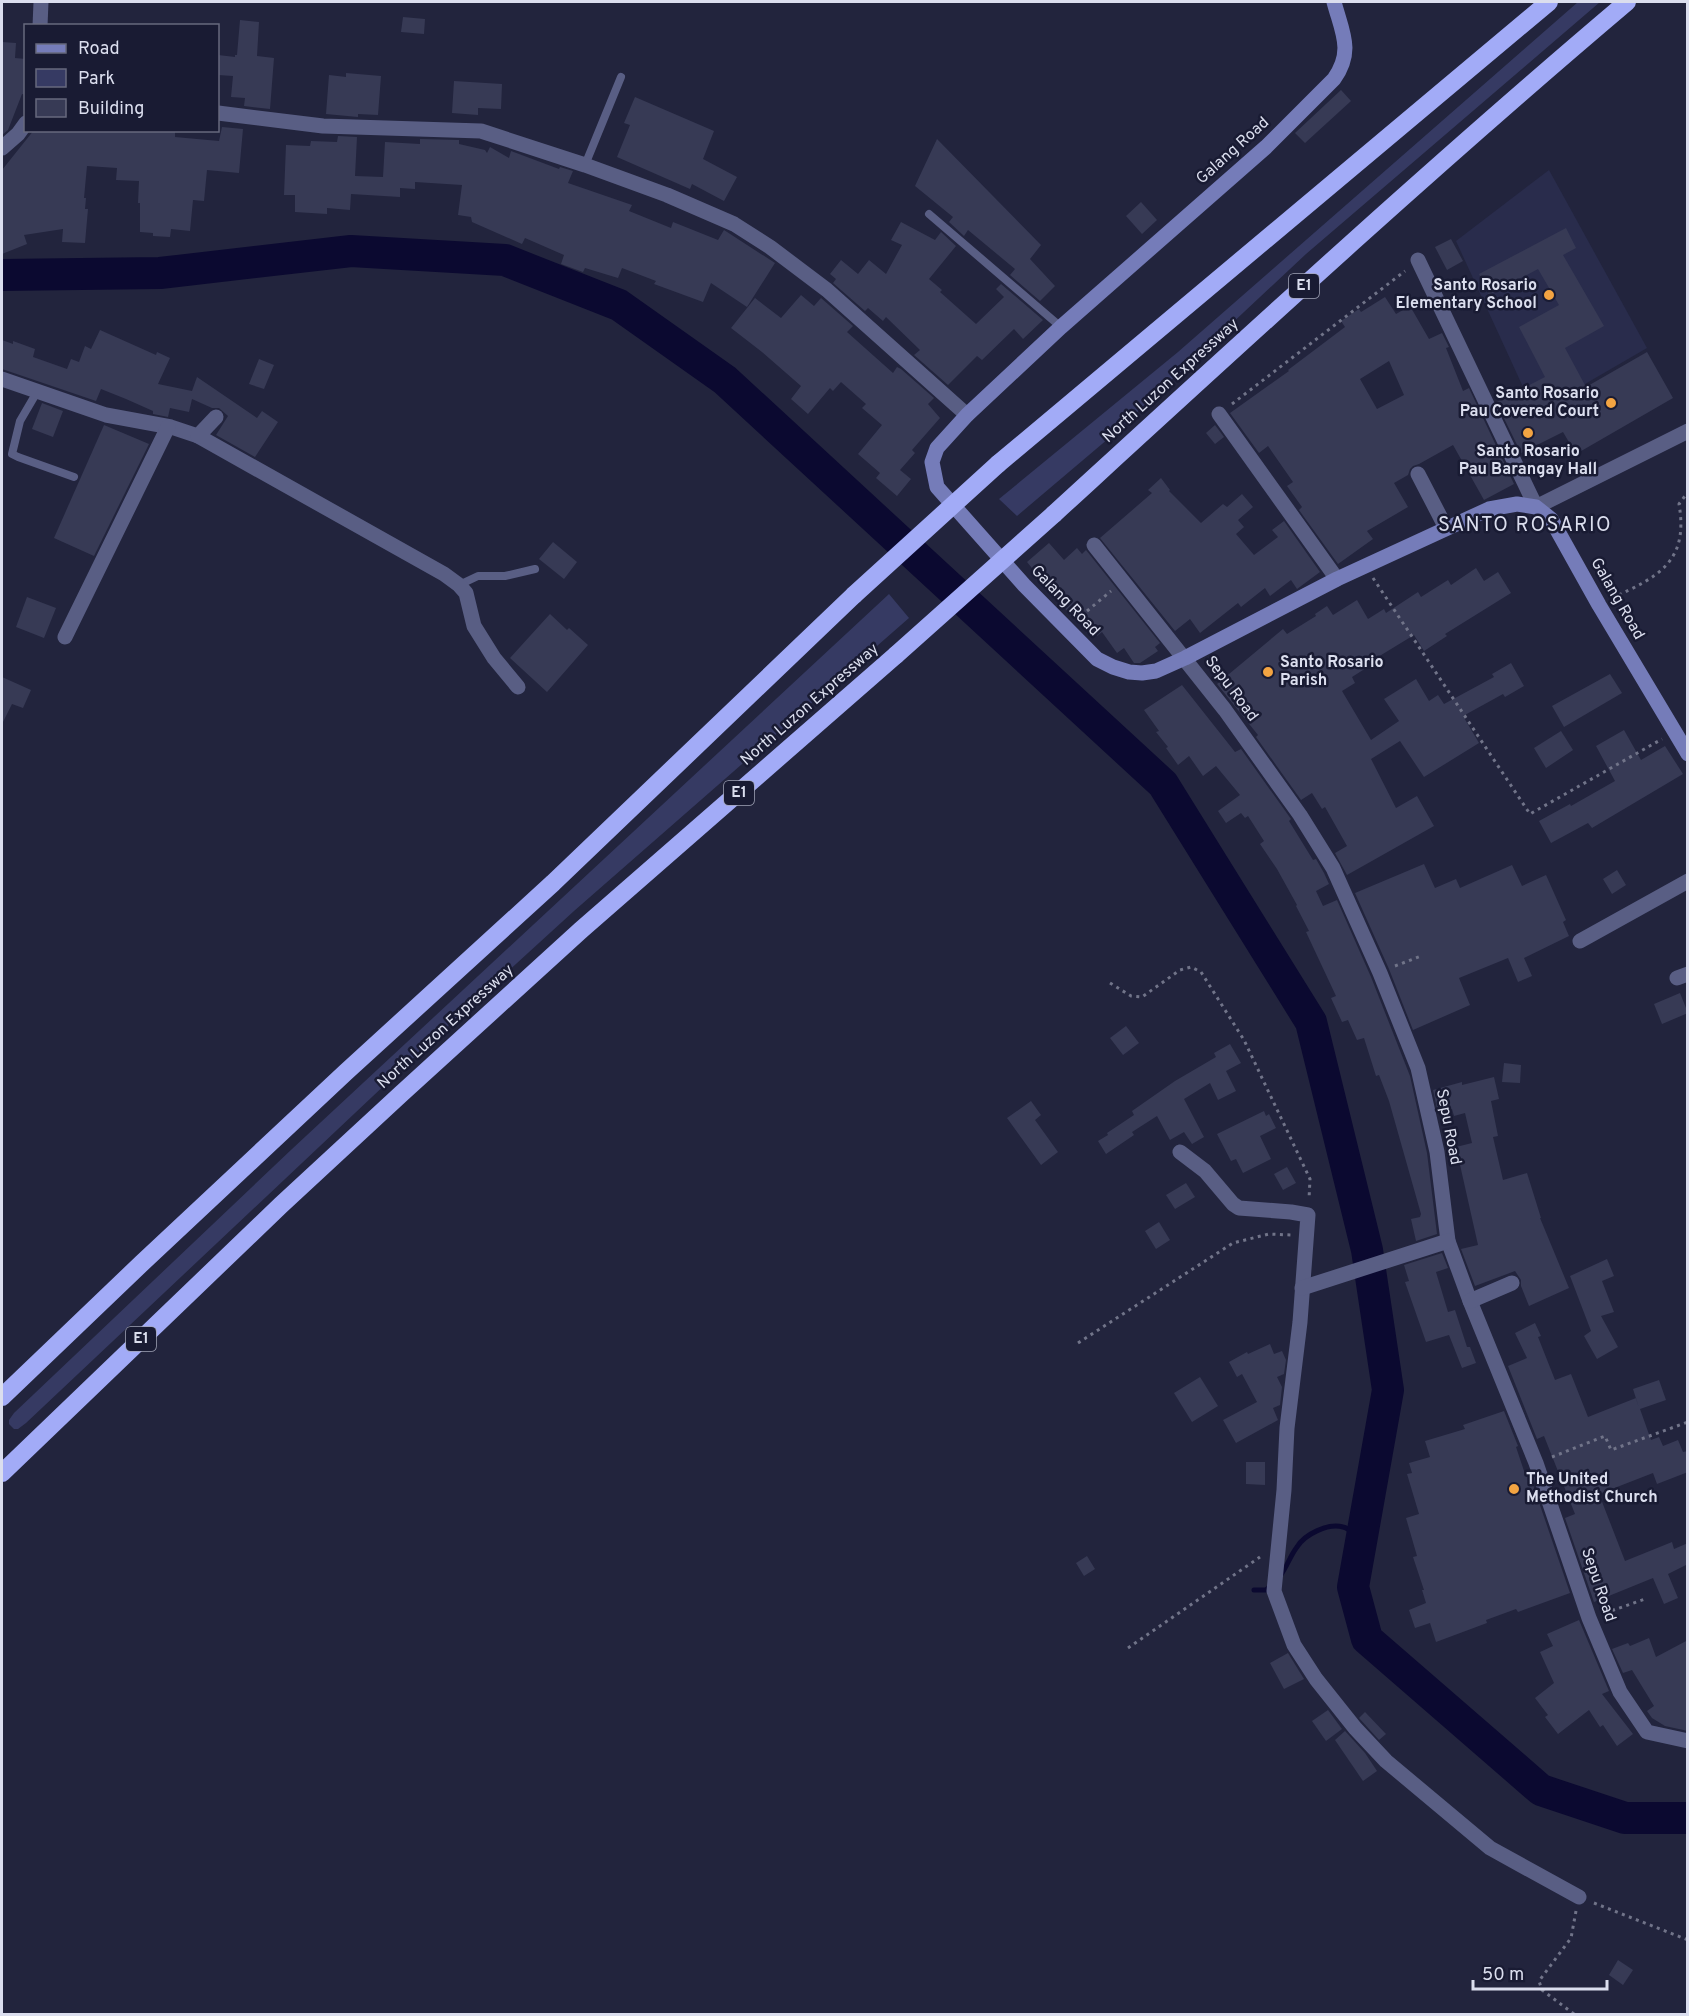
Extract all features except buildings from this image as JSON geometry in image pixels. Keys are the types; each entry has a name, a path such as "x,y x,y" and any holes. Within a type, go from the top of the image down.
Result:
{"highway":[{"name":"North Luzon Expressway","path":"2,1397 337,1080 553,884 854,595 998,464 1549,2"},
{"name":"North Luzon Expressway","path":"2,1473 273,1213 581,930 896,655 1349,245 1627,2"}],"street":[{"path":"40,24 42,2"},
{"name":"Galang Road","path":"1334,2 1347,50 1342,68 1334,79 1266,147 1061,327 967,415 937,448 932,462 937,487 1024,585 1097,659 1113,668 1142,673 1156,671 1185,658 1337,579 1490,509 1517,504 1536,507 1551,519 1599,605 1688,754"},
{"path":"219,113 323,126 482,131 585,165 712,214 734,224 770,247 827,290 967,415"},
{"path":"2,148 24,126"},
{"path":"1418,260 1536,507 1688,431"},
{"path":"2,379 106,415 168,427 198,436 444,574 466,593 474,626 494,658 518,687"},
{"path":"1219,414 1337,579"},
{"path":"198,436 216,417"},
{"path":"65,637 168,427"},
{"path":"1418,474 1446,528"},
{"name":"Sepu Road","path":"1094,545 1225,710 1300,815 1333,868 1380,972 1418,1068 1437,1152 1448,1241 1536,1462 1589,1618 1620,1692 1647,1732 1688,1741"},
{"path":"1580,941 1688,881"},
{"path":"1180,1152 1205,1171 1239,1208 1308,1215 1308,1286 1300,1322 1287,1428 1275,1591 1294,1645 1316,1679 1355,1728 1386,1761 1490,1848 1579,1898"},
{"path":"1308,1286 1448,1241"},
{"path":"1470,1300 1512,1283"}],"lane":[{"path":"585,165 621,77"},
{"path":"929,214 1061,327"},
{"path":"37,392 20,421 12,454 74,477"},
{"path":"459,585 478,576 505,576 535,568"}],"path":[{"path":"1219,414 1418,260"},
{"path":"1599,605 1648,581 1665,569 1679,542 1682,521 1678,504 1688,492"},
{"path":"1365,566 1530,814 1674,733"},
{"path":"1087,611 1123,581"},
{"path":"1380,972 1421,956"},
{"path":"1110,983 1131,996 1142,997 1180,970 1191,967 1201,972 1244,1040 1310,1179 1308,1215"},
{"path":"1078,1343 1233,1244 1269,1234 1308,1235"},
{"path":"1536,1462 1605,1436 1611,1449 1688,1422"},
{"path":"1128,1648 1254,1562 1278,1543"},
{"path":"1589,1618 1645,1599"},
{"path":"1574,2014 1542,1990 1539,1981 1571,1938 1579,1898 1688,1940"}],"shaded area":[{"name":"Santo Rosario Elementary School","path":"1549,170 1647,348 1535,413 1456,241"}],"green space":[{"path":"1578,2 1600,2 1306,254 1115,433 1017,516 999,499 1178,352"},
{"path":"889,594 909,618 574,911 425,1047 26,1423 18,1429 14,1429 9,1424 14,1413 292,1149"}],"waterway":[{"path":"2,275 160,273 351,251 505,260 619,305 725,380 1163,784 1311,1022 1367,1250 1388,1390 1353,1587 1367,1639 1541,1790 1625,1818 1688,1818"},
{"path":"1280,1576 1301,1542 1324,1528 1337,1526 1346,1528 1362,1541"},
{"path":"1254,1590 1266,1590 1272,1585"}],"place":[{"name":"Santo Rosario Elementary School","path":"1549,295"},
{"name":"Santo Rosario Pau Covered Court","path":"1611,403"},
{"name":"Santo Rosario Pau Barangay Hall","path":"1528,433"},
{"name":"Santo Rosario Parish","path":"1268,672"},
{"name":"The United Methodist Church","path":"1514,1489"}],"district":[{"name":"SANTO ROSARIO","path":"1525,526"}]}
